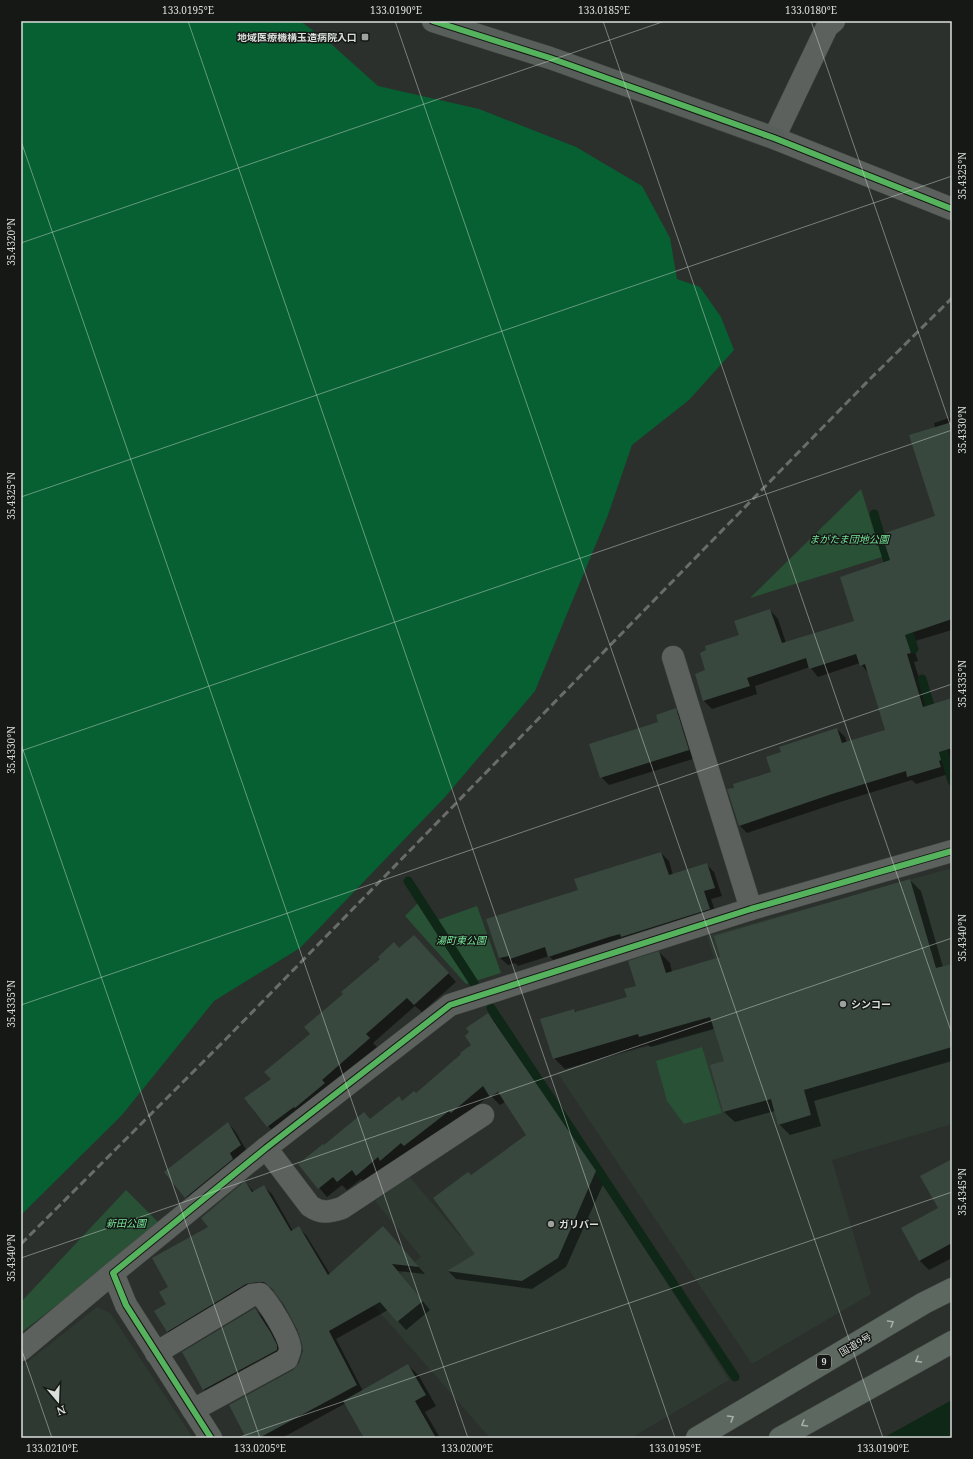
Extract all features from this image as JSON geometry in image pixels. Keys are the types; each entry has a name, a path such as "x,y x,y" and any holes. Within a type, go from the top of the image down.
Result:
{"highway":[{"name":"国道9号","path":"697,1438 924,1303 952,1289"},
{"path":"780,1438 952,1342"}],"street":[{"path":"433,21 550,58 774,138 952,209"},
{"path":"774,138 826,27 834,21"},
{"path":"672,657 751,909"},
{"path":"21,1350 266,1148 450,1005 751,909 952,851"},
{"path":"266,1148 310,1206 317,1211 323,1212 342,1208 483,1115"},
{"path":"113,1273 126,1305 211,1438"},
{"path":"156,1353 252,1295 260,1294 266,1300 288,1339 290,1348 286,1358 193,1410"}],"shaded area":[{"path":"952,868 952,1124 832,1160 871,1294 752,1364 557,1072 734,1022 707,936"},
{"path":"586,1157 729,1380 631,1438 490,1438 368,1299 421,1257 375,1201 409,1176 460,1236"},
{"path":"97,1307 110,1313 193,1438 21,1438 21,1369 26,1363"},
{"path":"952,1400 952,1438 883,1438"}],"green space":[{"path":"21,21 300,21 329,42 378,86 479,109 576,147 642,186 670,238 677,279 700,287 721,317 734,350 689,400 632,445 608,515 535,691 445,797 300,948 214,1001 122,1115 21,1215"},
{"name":"まがたま団地公園","path":"861,489 882,557 750,598"},
{"name":"湯町東公園","path":"419,902 432,922 477,906 501,973 466,984 405,916"},
{"path":"702,1047 722,1113 684,1124 667,1101 656,1061"},
{"name":"新田公園","path":"126,1190 161,1225 22,1332 21,1302"}],"building":[{"path":"952,422 952,619 905,635 911,653 907,654 923,707 952,698 952,748 939,752 941,767 907,777 906,771 832,794 739,826 727,789 734,788 733,784 771,772 766,757 781,752 779,747 837,728 842,743 885,730 865,664 860,666 856,654 809,669 806,658 747,678 750,686 703,701 695,674 705,670 700,653 706,650 705,646 739,635 734,621 770,609 782,643 854,621 840,577 890,560 883,538 887,536 885,533 935,516 909,435"},
{"path":"676,708 689,750 600,778 589,744 658,722 656,715"},
{"path":"661,852 669,875 707,863 715,888 704,891 710,909 621,937 620,934 609,937 548,957 545,947 510,959 509,956 499,958 486,919 578,890 574,879"},
{"name":"シンコー","path":"910,879 936,968 952,964 952,1047 804,1090 811,1115 778,1125 771,1099 723,1112 710,1065 724,1061 710,1017 639,1037 638,1034 553,1059 540,1019 574,1009 575,1012 627,997 624,989 636,986 628,961 659,951 666,973 720,957 714,936"},
{"path":"414,935 449,973 414,1005 407,998 366,1034 370,1038 322,1080 325,1083 295,1108 294,1107 267,1127 244,1098 271,1079 264,1072 310,1034 304,1027 343,994 341,992 380,959 378,957 394,942 399,948"},
{"path":"488,1013 596,1171 558,1258 522,1281 447,1271 475,1254 433,1198 468,1172 471,1175 526,1135 498,1092 490,1097 483,1086 451,1113 449,1111 404,1146 401,1143 380,1161 378,1157 356,1176 352,1170 337,1182 333,1177 318,1189 298,1164 364,1112 370,1119 399,1096 402,1101 414,1091 416,1093 461,1054 460,1053 471,1045 465,1036 469,1032 466,1028"},
{"path":"228,1122 241,1145 230,1153 233,1159 185,1198 164,1172"},
{"path":"952,1159 952,1243 919,1261 901,1228 938,1208 920,1176"},
{"path":"245,1181 252,1192 264,1185 291,1231 299,1226 328,1275 383,1226 419,1267 392,1264 423,1301 397,1322 380,1302 329,1331 357,1385 259,1438 246,1438 229,1405 293,1370 299,1363 303,1351 297,1329 284,1305 273,1290 264,1282 246,1284 167,1332 154,1311 166,1304 159,1292 168,1287 152,1258 208,1227 201,1218"},
{"path":"255,1308 271,1333 277,1345 277,1350 203,1390 182,1352"},
{"path":"408,1364 426,1395 415,1401 436,1438 364,1438 343,1401"}],"waterway":[{"path":"874,514 891,572"},
{"path":"906,623 914,649"},
{"path":"922,679 933,716"},
{"path":"940,739 952,781"},
{"path":"408,881 474,983"},
{"path":"491,1008 735,1377"}],"railway":[{"path":"21,1244 226,1039 868,381 952,298"}],"cycle path":[{"path":"433,21 550,58 774,138 952,209"},
{"path":"211,1438 126,1305 113,1273 266,1148 450,1005 751,909 952,851"}],"place":[{"name":"地域医療機構玉造病院入口","path":"365,37"},
{"name":"シンコー","path":"843,1004"},
{"name":"ガリバー","path":"551,1224"}]}
